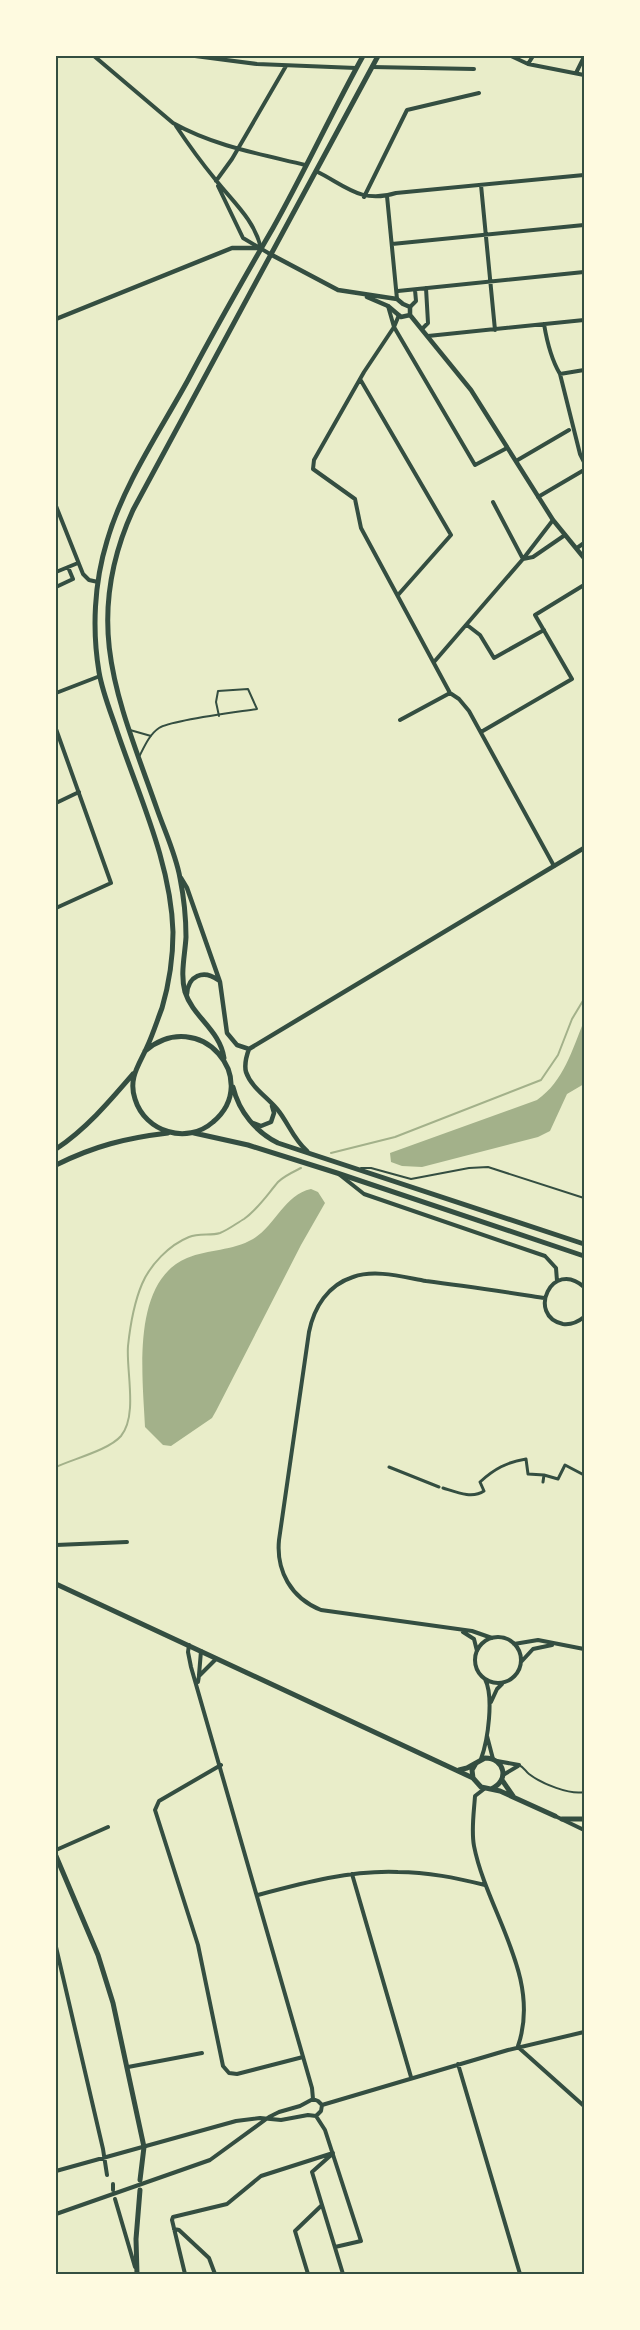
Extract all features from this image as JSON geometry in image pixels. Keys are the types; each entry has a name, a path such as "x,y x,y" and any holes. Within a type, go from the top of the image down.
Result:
{"main road":[{"path":"56,1149 70,1140 98,1114 134,1073 145,1051 167,988 173,942 172,910 161,859 100,676 95,623 98,582 106,544 126,495 363,56"},
{"path":"378,56 133,510 119,545 111,584 108,635 112,673 129,730 180,877 185,910 183,980 187,997 196,1013 217,1037 223,1050 235,1097 252,1123 271,1139 309,1153 585,1244"},
{"path":"98,582 111,584"},
{"path":"100,676 112,673"},
{"path":"145,1051 166,1038 186,1036 206,1042 224,1059"},
{"path":"134,1073 133,1094 141,1113 152,1124 171,1133"},
{"path":"193,1132 208,1126 221,1114 229,1100 230,1077"},
{"path":"56,1165 118,1140 193,1132 242,1143 337,1173 585,1256"},
{"path":"56,1584 457,1770 472,1778 477,1785 514,1797 555,1816"},
{"path":"457,1770 467,1768 478,1761 495,1760 502,1767 503,1778 514,1797"},
{"path":"472,1778 472,1770 478,1761"},
{"path":"487,1789 495,1788 503,1778"},
{"path":"562,1819 585,1819"},
{"path":"56,1856 103,1970 128,2067 144,2147 140,2180"},
{"path":"137,2274 140,2190"}],"street":[{"path":"94,56 173,123 200,137 238,149 305,165"},
{"path":"195,56 286,66 357,68"},
{"path":"511,56 528,64 585,75"},
{"path":"528,64 533,56"},
{"path":"576,73 585,57"},
{"path":"216,181 238,149 286,66"},
{"path":"372,67 474,69"},
{"path":"364,197 407,110 478,93"},
{"path":"173,123 216,181 236,202 251,225 261,248"},
{"path":"316,170 364,197 585,175"},
{"path":"216,181 246,241 333,288 365,296 398,299 410,307"},
{"path":"481,185 495,330"},
{"path":"387,196 398,299"},
{"path":"392,244 585,225"},
{"path":"56,319 232,248 261,248"},
{"path":"398,291 585,272"},
{"path":"422,329 428,323 426,288"},
{"path":"415,290 416,301 410,307 410,315 471,390 553,520 585,558"},
{"path":"365,296 388,306 405,318 410,315"},
{"path":"403,304 399,307 394,327 360,379 314,460 314,471 355,499 361,528 450,693 465,706 481,732 554,866"},
{"path":"388,306 394,327 475,465 507,448"},
{"path":"428,336 585,320"},
{"path":"544,324 547,344 560,374 580,454 585,462"},
{"path":"560,374 585,370"},
{"path":"360,379 452,535 398,595"},
{"path":"516,461 569,430"},
{"path":"538,497 585,470"},
{"path":"495,503 523,559"},
{"path":"56,506 83,574 89,580 98,582"},
{"path":"434,662 523,559 553,520"},
{"path":"523,559 533,557 565,535"},
{"path":"577,548 585,543"},
{"path":"56,572 78,563"},
{"path":"68,567 73,579"},
{"path":"56,587 83,574"},
{"path":"481,732 572,679 536,615 585,585"},
{"path":"467,625 480,635 494,658 544,630"},
{"path":"56,693 100,676"},
{"path":"400,720 450,693"},
{"path":"56,729 111,883 56,908"},
{"path":"56,803 79,792"},
{"path":"180,877 220,982 227,1033 236,1044 249,1049 585,848"},
{"path":"187,997 189,983 198,975 209,975 220,982"},
{"path":"249,1049 245,1062 247,1074 279,1112 297,1141 309,1153"},
{"path":"252,1123 263,1125 273,1119 274,1112 270,1101"},
{"path":"337,1173 364,1194 545,1256 556,1268 557,1281"},
{"path":"521,1663 520,1652 505,1638 492,1638 471,1631 321,1610 299,1596 287,1582 279,1559 279,1540 313,1317 320,1302 335,1286 352,1277 364,1274 545,1298"},
{"path":"584,1285 570,1279 557,1281 548,1290 545,1298 548,1312 560,1323 573,1324 585,1317"},
{"path":"482,1492 484,1491 480,1482 501,1465 526,1459 528,1474 558,1479 565,1465 585,1475"},
{"path":"389,1467 441,1488 469,1495 482,1492"},
{"path":"543,1482 544,1475"},
{"path":"482,1492 486,1496"},
{"path":"56,1545 127,1542"},
{"path":"460,1630 472,1637 477,1651 476,1666 489,1688 490,1703 486,1732 478,1761"},
{"path":"477,1651 484,1641 492,1638"},
{"path":"514,1644 538,1640 585,1649"},
{"path":"490,1703 499,1686 516,1674 521,1663 536,1647 554,1644"},
{"path":"189,1645 190,1660 258,1895 313,2099"},
{"path":"198,1686 201,1651"},
{"path":"199,1676 216,1659"},
{"path":"485,1678 495,1683 506,1681"},
{"path":"486,1732 495,1760 519,1765"},
{"path":"220,1765 159,1802 156,1808 157,1818 198,1945 225,2070 237,2074 303,2057"},
{"path":"503,1778 519,1765"},
{"path":"487,1789 475,1796 473,1836 480,1869 504,1929 522,1990 523,2022 518,2047"},
{"path":"555,1816 585,1830"},
{"path":"56,1850 108,1827"},
{"path":"258,1895 316,1880 352,1874 410,1872 486,1885"},
{"path":"352,1874 411,2077"},
{"path":"56,1947 108,2174"},
{"path":"321,2106 411,2077 518,2047 585,2032"},
{"path":"518,2047 585,2106"},
{"path":"128,2067 201,2053"},
{"path":"458,2064 520,2274"},
{"path":"56,2214 210,2160 269,2117 313,2099"},
{"path":"313,2099 321,2106 320,2113 316,2116"},
{"path":"307,2102 305,2107 308,2115"},
{"path":"56,2171 236,2121 269,2117 281,2120 308,2115 316,2116"},
{"path":"316,2116 325,2130 361,2241 335,2247"},
{"path":"333,2153 312,2172 343,2274"},
{"path":"185,2274 173,2217 229,2203 261,2176 333,2153"},
{"path":"115,2199 137,2274"},
{"path":"308,2274 295,2231 322,2205"},
{"path":"174,2229 179,2230 209,2258 215,2274"}],"lane":[{"path":"139,757 151,736 165,725 219,716 257,709 248,689 218,691 216,702 219,716"},
{"path":"129,730 151,736"},
{"path":"356,1168 370,1168 411,1179 488,1167 585,1198"},
{"path":"519,1765 531,1775 559,1788 574,1793 585,1792"}],"shaded area":[{"path":"584,1021 584,1084 567,1094 550,1131 538,1137 422,1167 402,1166 391,1162 390,1153 537,1100 561,1074"},
{"path":"311,1189 318,1192 325,1203 212,1418 171,1446 163,1445 145,1427 143,1383 144,1333 148,1309 156,1288 169,1270 187,1258 237,1246 253,1239 294,1197"}],"waterway":[{"path":"331,1153 395,1137 541,1080 558,1055 572,1019 584,999"},
{"path":"56,1467 108,1446 121,1436 126,1427 130,1405 128,1346 131,1323 142,1284 155,1263 167,1250 182,1241 193,1236 220,1233 244,1219 280,1180 301,1168"}]}
